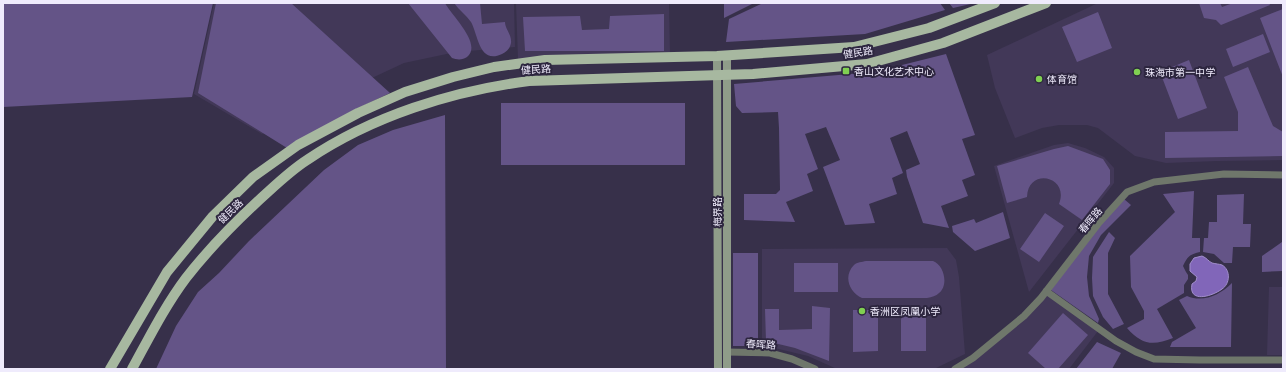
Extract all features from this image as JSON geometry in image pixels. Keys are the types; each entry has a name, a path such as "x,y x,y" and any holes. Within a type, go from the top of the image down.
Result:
{"main road":[{"name":"健民路","path":"110,369 167,272 213,216 254,177 298,145 358,113 405,92 453,77 494,67 545,60 722,56 854,47 929,28 995,3"},
{"name":"健民路","path":"132,369 160,319 186,279 233,224 287,175 306,161 339,140 378,122 435,101 502,84 530,81 722,76 867,64 943,43 1046,3"},
{"path":"718,369 722,56"},
{"name":"梅界路","path":"722,76 727,369"}],"street":[{"name":"春晖路","path":"955,369 973,358 1024,316 1046,291 1098,224 1127,192 1154,182 1224,174 1283,175"},
{"path":"1046,291 1121,344 1154,359 1283,360"},
{"name":"春晖路","path":"727,352 770,353 792,359 816,369"}],"shaded area":[{"path":"3,3 213,3 192,97 3,107"},
{"path":"214,3 514,3 515,47 456,52 404,63 344,91 291,122 262,134 194,94"},
{"path":"216,3 291,3 390,93 350,112 287,148 198,93"},
{"path":"408,3 445,3 469,37 471,51 467,57 464,59 452,58"},
{"path":"454,3 480,3 482,24 505,22 511,40 511,45 508,50 494,56 488,55 484,52 480,47 471,22"},
{"path":"516,3 669,3 670,55 518,59"},
{"path":"724,3 754,3 724,18"},
{"path":"763,3 940,3 945,10 865,34 726,42 729,19"},
{"path":"949,3 975,3 953,8"},
{"name":"珠海市第一中学","path":"1098,3 1283,3 1283,160 1166,163 1135,156 1098,128 1087,125 1059,125 1042,128 1015,138 995,88 987,55"},
{"path":"1199,3 1220,3 1222,7 1233,3 1269,3 1270,5 1221,25 1216,20 1204,18"},
{"path":"1283,9 1283,77 1260,18"},
{"path":"1098,12 1112,48 1077,62 1062,27"},
{"path":"664,14 664,51 525,51 523,17 580,16 582,30 609,29 610,16"},
{"path":"1263,34 1270,52 1233,67 1226,49"},
{"path":"946,54 975,135 962,139 975,175 962,180 968,196 941,206 949,228 923,223 907,177 906,170 920,164 907,131 890,138 903,173 892,178 897,194 869,204 875,223 845,225 823,167 840,160 826,127 805,134 818,169 807,174 813,191 786,202 795,222 744,220 744,194 776,194 780,190 778,112 742,113 736,106 734,84 874,72"},
{"path":"1189,60 1207,108 1178,119 1160,72"},
{"path":"1248,67 1273,126 1283,132 1283,156 1165,158 1165,132 1238,131 1238,112 1224,77"},
{"path":"501,103 685,103 685,165 501,165"},
{"path":"445,115 446,369 156,369 176,326 198,292 324,170 358,145 393,130"},
{"path":"1068,143 1085,148 1104,157 1114,168 1114,183 1029,292 994,166 1054,145"},
{"path":"1068,146 1103,159 1110,170 1110,184 1082,220 1059,204 1061,194 1059,187 1048,179 1040,179 1034,182 1029,188 1027,197 1007,203 997,166"},
{"path":"1194,191 1192,238 1200,238 1200,252 1189,256 1183,266 1188,275 1188,279 1184,285 1184,293 1157,309 1173,338 1154,343 1143,341 1132,334 1127,328 1144,319 1144,311 1131,287 1130,256 1175,212 1163,194"},
{"path":"1244,194 1243,224 1251,224 1250,247 1233,247 1232,263 1224,263 1214,254 1203,252 1204,238 1208,238 1209,222 1217,222 1217,195"},
{"path":"1124,199 1131,205 1101,235 1089,256 1087,277 1089,296 1099,319 1098,323 1051,290 1098,227"},
{"path":"1003,212 1010,238 975,251 953,232 952,226 974,219 976,223"},
{"path":"1045,213 1064,226 1039,262 1020,249"},
{"path":"1283,213 1283,271 1262,272 1262,256 1282,242"},
{"path":"1109,232 1115,238 1108,253 1108,294 1124,324 1113,329 1103,317 1093,296 1092,278 1093,257"},
{"name":"香洲区凤凰小学","path":"947,248 956,260 959,277 965,354 934,369 837,369 808,356 762,345 762,249"},
{"path":"733,253 758,253 758,346 733,346"},
{"path":"1202,256 1212,263 1225,267 1228,273 1228,281 1225,287 1218,292 1202,297 1194,294 1192,290 1192,284 1196,281 1197,277 1190,271 1190,264 1194,258"},
{"path":"866,261 933,261 937,263 942,271 944,276 944,285 938,294 927,298 862,298 851,288 848,279 851,269 855,264"},
{"path":"794,263 838,263 838,292 794,292"},
{"path":"1232,283 1231,347 1170,347 1172,342 1196,328 1179,300 1187,296 1199,299 1211,297"},
{"path":"1269,287 1283,287 1283,355 1267,355"},
{"path":"1047,293 1098,331 1069,369 962,368"},
{"path":"812,306 830,308 829,361 795,348 766,341 765,309 779,309 779,330 812,329"},
{"path":"901,309 926,309 926,351 901,351"},
{"path":"853,310 878,310 878,351 853,352"},
{"path":"1063,313 1088,335 1058,369 1046,369 1028,353"},
{"path":"1097,342 1121,353 1112,369 1076,369"}],"place":[{"name":"香山文化艺术中心","path":"846,71"},
{"name":"珠海市第一中学","path":"1137,72"},
{"name":"体育馆","path":"1039,79"},
{"name":"香洲区凤凰小学","path":"862,311"}]}
